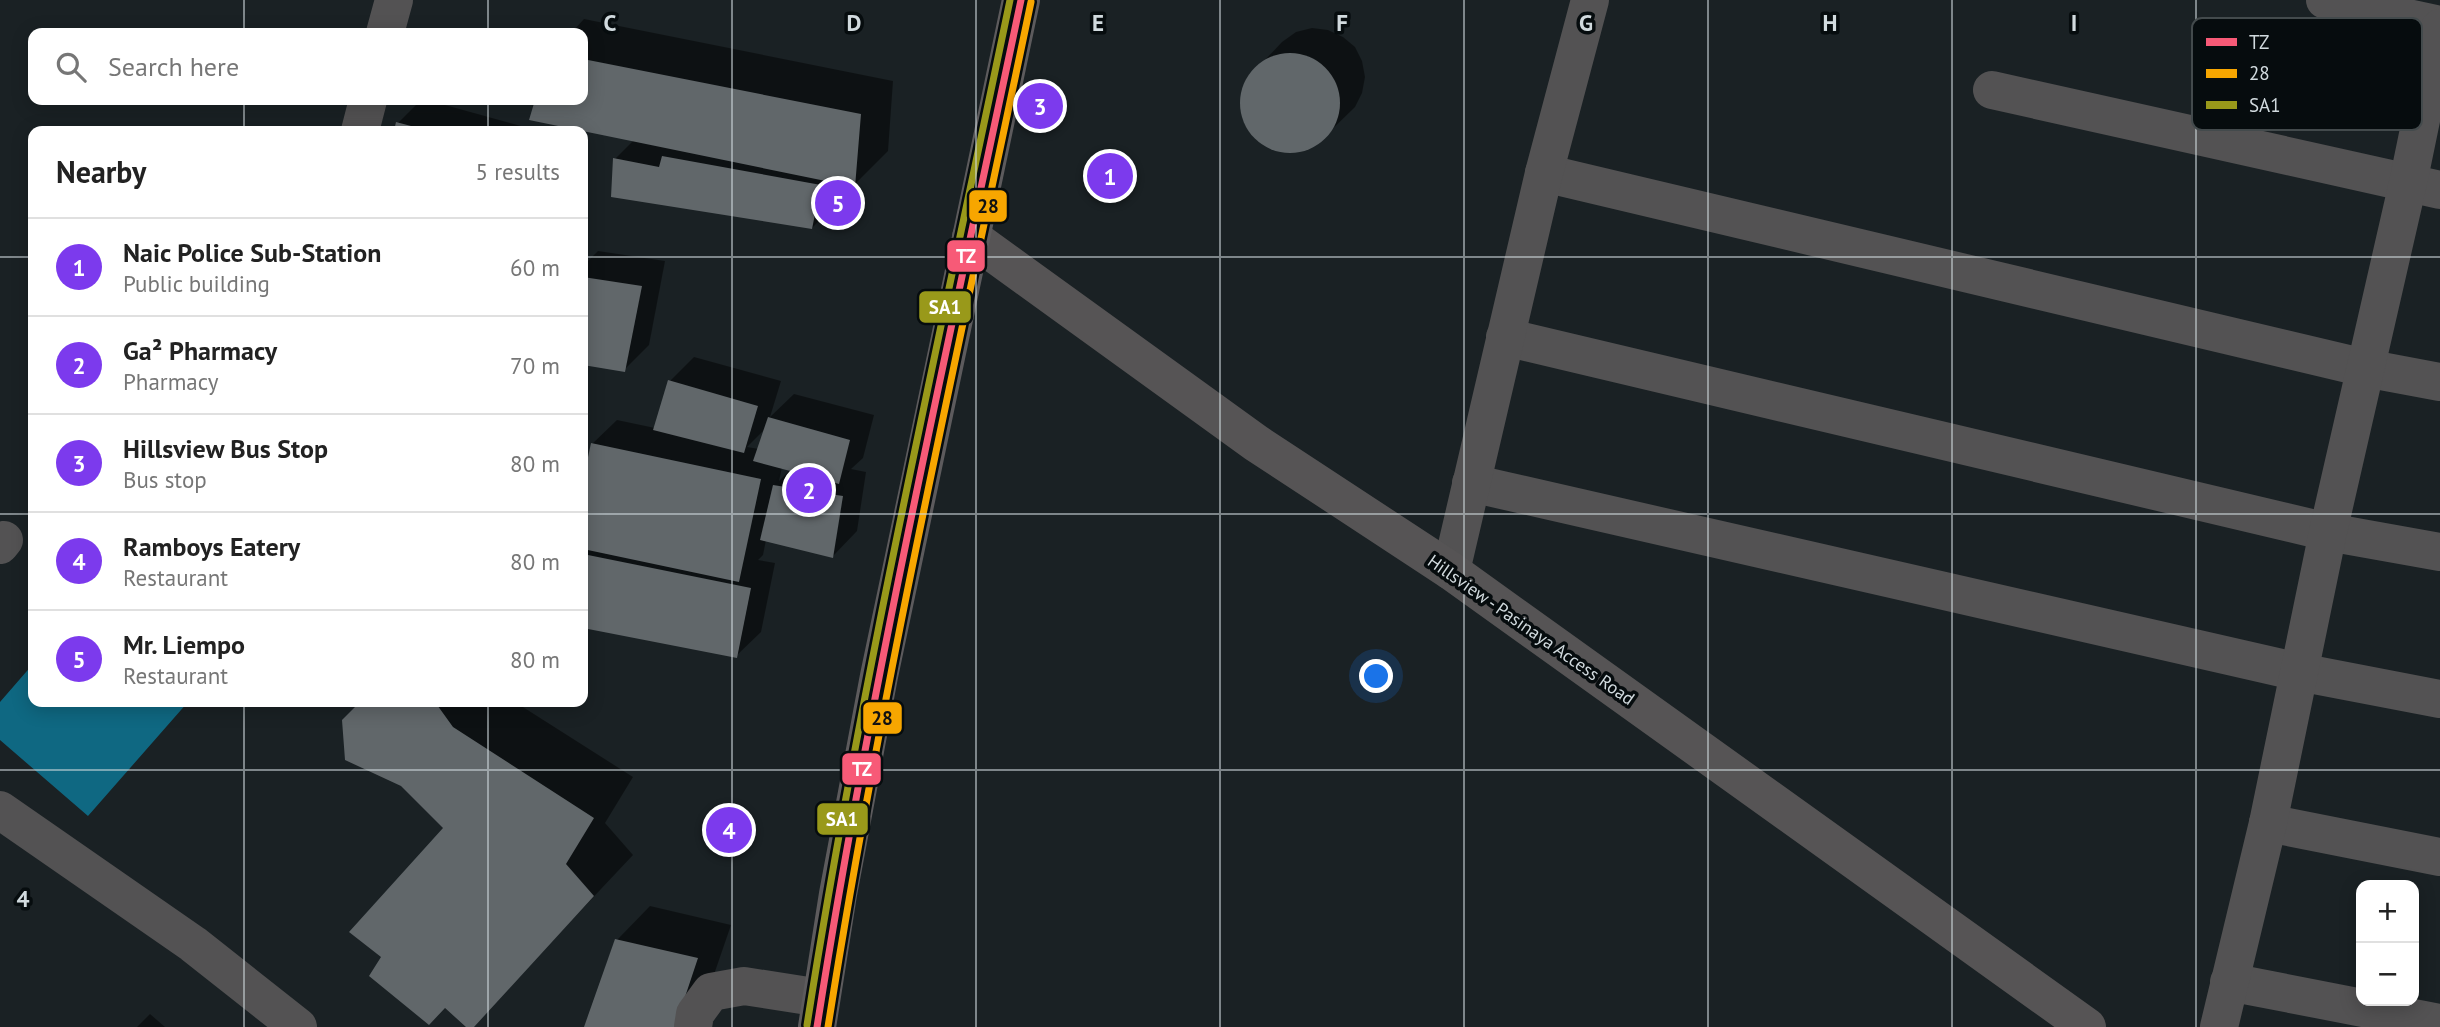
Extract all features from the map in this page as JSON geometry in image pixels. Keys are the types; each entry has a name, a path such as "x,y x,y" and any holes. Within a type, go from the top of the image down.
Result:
{"main road":[{"path":"819,1013 838,894 880,676 1021,0"}],"street":[{"path":"386,28 394,0"},
{"path":"1451,571 1544,173 1590,0"},
{"path":"2325,0 2402,18"},
{"path":"2219,1027 2268,823 2328,531 2365,368 2424,187 2440,27 2422,23"},
{"path":"1992,90 2424,187"},
{"path":"360,126 367,105"},
{"path":"1544,173 2365,368 2440,382"},
{"name":"Hillsview - Pasinaya Access Road","path":"971,237 1256,443 1451,571 2087,1027"},
{"path":"1505,337 2328,531 2440,552"},
{"path":"1471,483 2299,672 2440,699"},
{"path":"0,810 193,944 298,1027"},
{"path":"2268,823 2440,857"},
{"path":"2229,982 2440,1023"},
{"path":"693,1027 695,1014 711,992 744,986 819,1013"}],"water":[{"path":"28,670 28,707 184,707 88,816 0,740 0,702"}],"building":[{"path":"1290,53 1309,56 1326,67 1337,84 1340,103 1337,122 1326,139 1309,150 1290,153 1271,150 1254,139 1243,122 1240,103 1243,84 1254,67 1271,56"},
{"path":"588,60 861,114 855,187 588,132 588,126 558,126 529,120 534,105 588,105"},
{"path":"396,122 411,126 395,126"},
{"path":"662,156 821,185 812,229 611,197 613,158 659,167"},
{"path":"588,278 642,286 625,372 588,366"},
{"path":"668,380 758,406 744,453 653,430"},
{"path":"768,417 850,440 839,484 753,461"},
{"path":"591,443 761,479 739,582 588,550 588,457"},
{"path":"773,485 843,496 833,558 760,540"},
{"path":"588,555 751,588 737,658 588,629"},
{"path":"355,707 439,707 453,727 594,818 566,864 594,896 474,1027 466,1027 445,1008 429,1025 369,976 381,957 349,932 443,828 401,786 345,760 342,720"},
{"path":"615,939 698,958 675,1027 584,1027"}],"transit line":[{"name":"SA1","path":"807,1025 876,639 1010,0"},
{"name":"TZ","path":"817,1027 886,641 1021,0"},
{"name":"28","path":"828,1027 897,641 1031,2"}],"place":[{"name":"Hillsview Bus Stop","path":"1040,106"},
{"name":"Naic Police Sub-Station","path":"1110,176"},
{"name":"Mr. Liempo","path":"838,203"},
{"name":"Ga² Pharmacy","path":"809,490"},
{"name":"Ramboys Eatery","path":"729,830"}]}
